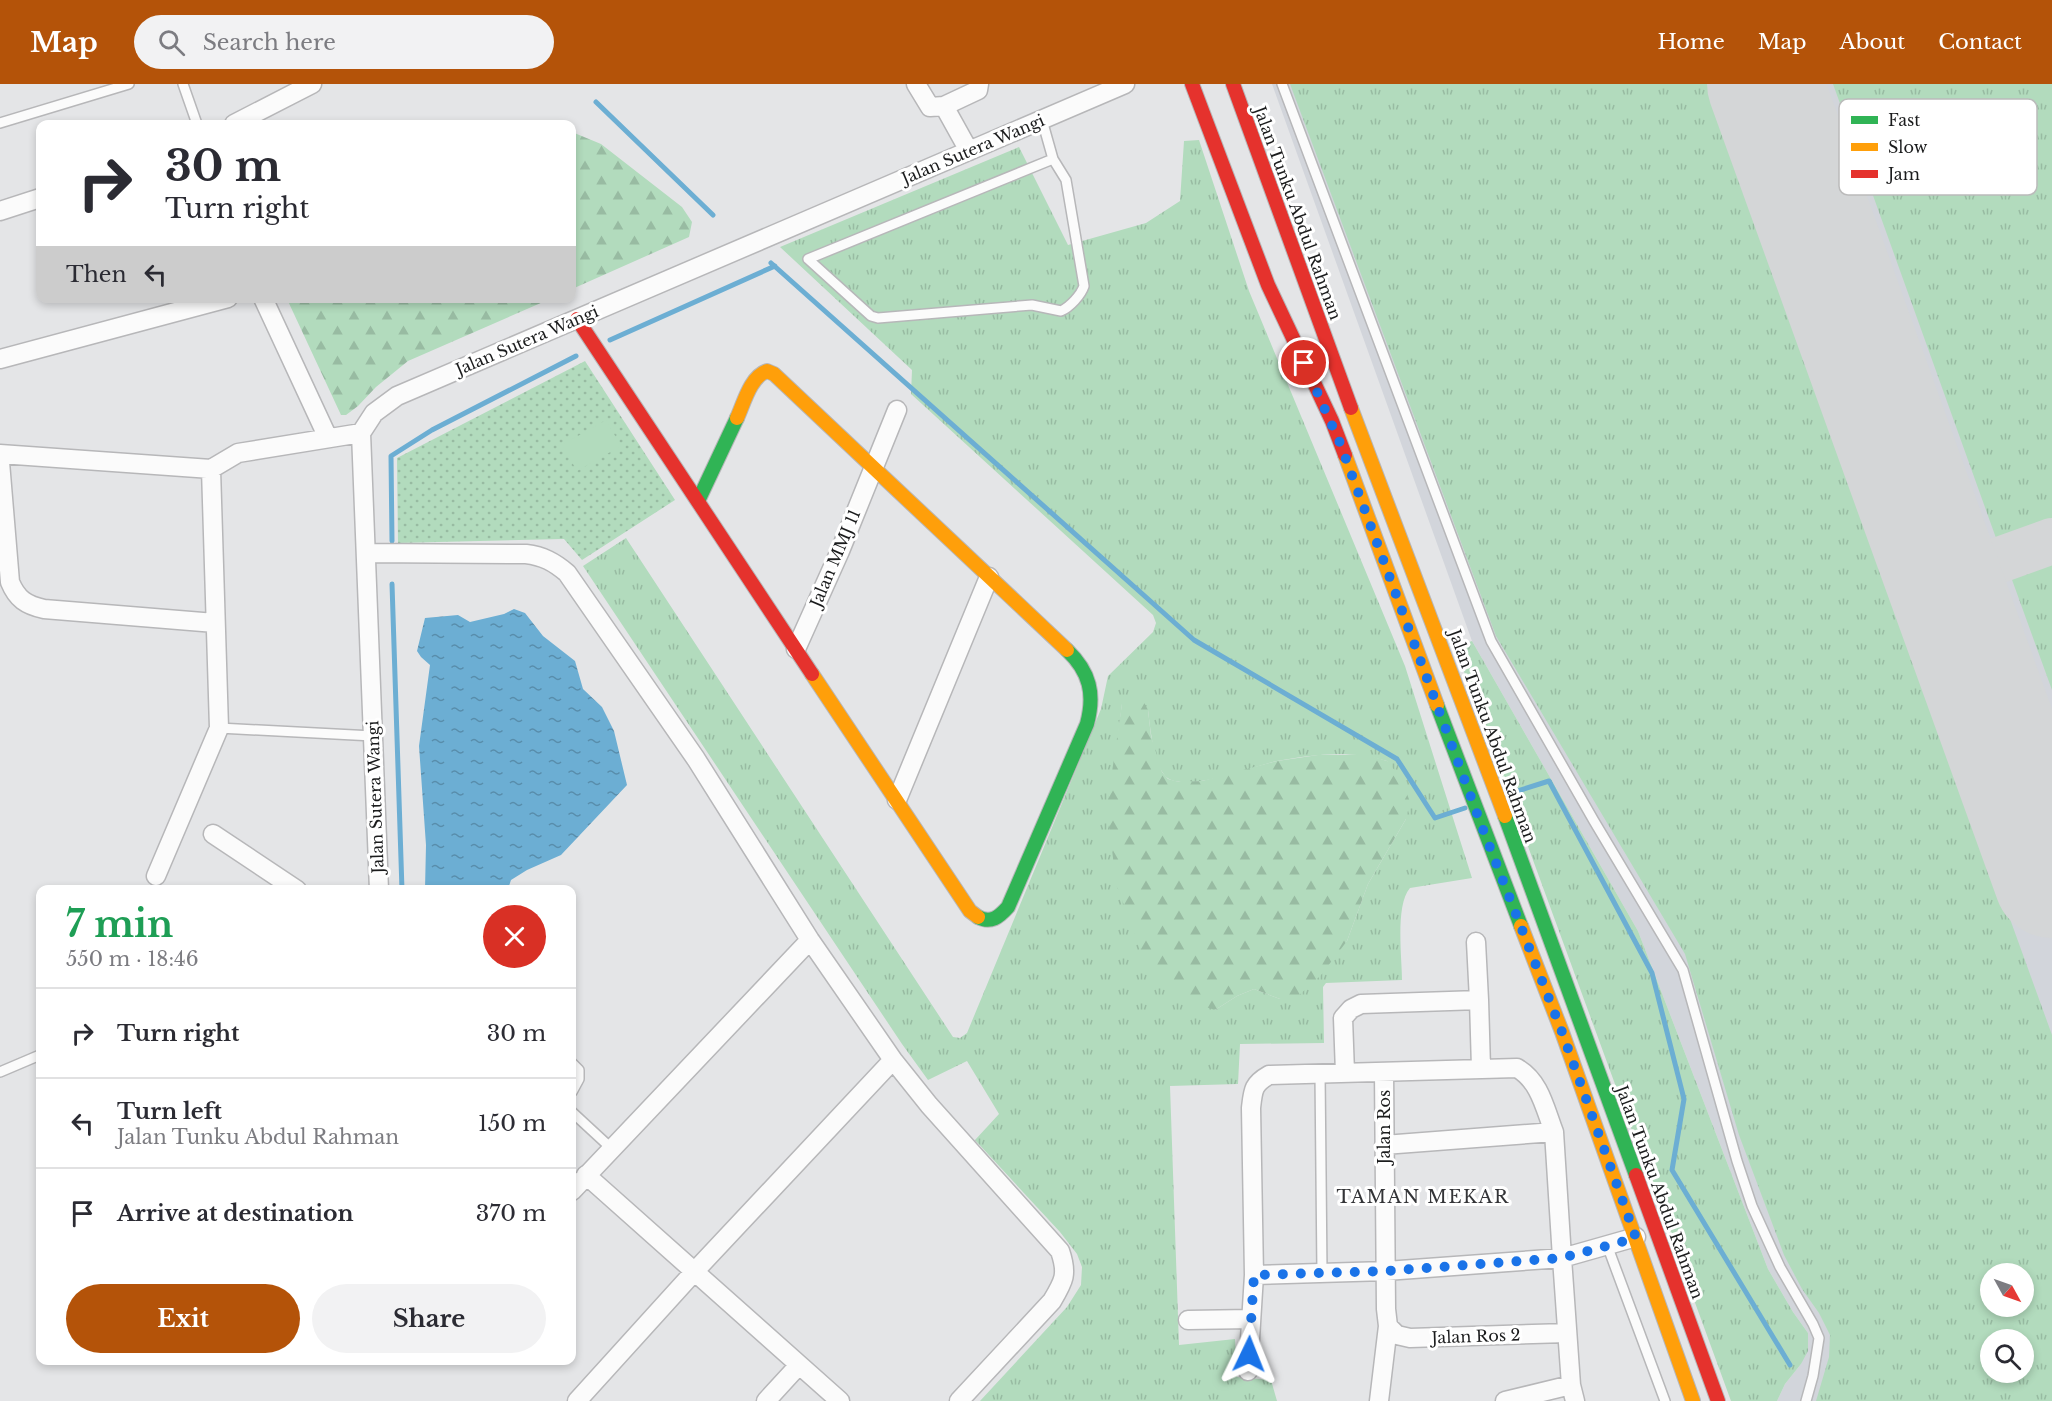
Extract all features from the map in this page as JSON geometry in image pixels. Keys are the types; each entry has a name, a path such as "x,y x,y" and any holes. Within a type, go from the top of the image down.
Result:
{"main road":[{"path":"1192,84 1268,285 1332,421 1482,827 1562,1032 1693,1401"},
{"name":"Jalan Tunku Abdul Rahman","path":"1233,84 1335,365 1506,816 1718,1401"},
{"path":"577,319 970,911 979,920 989,922 1001,917 1008,907 1087,724 1091,709 1092,689 1084,671 1073,656 774,374 767,371 755,379 698,501"}],"street":[{"path":"242,120 312,84"},
{"path":"916,84 930,107 944,106 978,90 980,84"},
{"name":"Jalan Sutera Wangi","path":"379,885 361,433 374,413 397,396 1125,84"},
{"path":"944,106 969,151"},
{"path":"0,211 36,199"},
{"path":"0,359 209,303"},
{"path":"265,303 328,438"},
{"name":"Jalan MMJ 11","path":"796,649 840,551 897,410"},
{"path":"0,454 210,469 238,453 361,433"},
{"path":"0,462 10,582 14,593 21,601 44,609 215,623"},
{"path":"156,876 219,728 210,469"},
{"path":"366,554 526,554 540,555 555,563 576,585 690,749 810,940 893,1060 929,1105 1060,1251 1065,1266 1063,1282 1052,1301 959,1401"},
{"path":"897,800 989,577"},
{"path":"213,834 290,885"},
{"path":"576,1186 810,940"},
{"path":"1476,942 1481,1068"},
{"path":"1345,1072 1343,1018 1351,1009 1361,1004 1479,1000"},
{"path":"577,1401 694,1272 893,1060"},
{"path":"1248,1371 1254,1275 1251,1108 1253,1090 1259,1080 1269,1075 1516,1068 1527,1074 1535,1083 1554,1132 1573,1393 1505,1401"},
{"name":"Jalan Ros","path":"1379,1401 1388,1326 1384,1072"},
{"path":"1384,1145 1554,1132"},
{"path":"586,1175 840,1401"},
{"path":"1254,1275 1386,1271 1562,1258 1636,1238"},
{"path":"1188,1320 1251,1319"},
{"name":"Jalan Ros 2","path":"1388,1326 1397,1335 1410,1338 1567,1333"},
{"path":"766,1401 799,1365"}],"lane":[{"path":"0,123 129,84"},
{"path":"183,84 196,120"},
{"path":"1282,84 1491,641 1683,970 1752,1206 1780,1267 1819,1338 1814,1376 1806,1401"},
{"path":"1042,120 1053,159 1066,180 1084,286 1065,310 1032,305 878,318 872,316 808,259 1053,159"},
{"path":"219,728 373,736"},
{"path":"0,1072 36,1057"},
{"path":"576,1067 579,1070 579,1079 576,1085"},
{"path":"1320,1073 1322,1273"},
{"path":"576,1116 611,1148"},
{"path":"1607,1245 1665,1401"}],"shaded area":[{"path":"1272,84 2052,84 2052,1401 1777,1401 1785,1384 1801,1364 1808,1333 1768,1269 1638,931 1472,641"}],"green space":[{"path":"1290,84 1708,84 2052,1035 2052,1401 1816,1401 1829,1357 1830,1335 1784,1255 1739,1135 1685,954 1496,636"},
{"path":"1833,84 2052,84 2052,531 2014,544 2004,544 1996,538 1873,195 2037,195 2037,99 1839,101"},
{"path":"576,134 601,144 682,207 692,222 689,237 576,287"},
{"path":"1199,140 1249,291 1405,666 1472,878 1410,888 1402,906 1402,980 1326,983 1323,987 1324,1043 1240,1044 1238,1084 1170,1086 1179,1345 1235,1339 1237,1377 1271,1380 1277,1401 980,1401 1067,1307 1081,1285 1082,1267 1077,1254 1060,1232 975,1140 999,1114 967,1061 928,1080 583,566 626,538 953,1037 960,1038 967,1033 1101,709 1108,676 1153,632 1156,623 1153,615 911,394 912,370 780,247 1019,147 1068,245 1146,223 1180,201 1184,141","holes":["1122,704 1148,710 1156,758 1164,774 1169,779 1179,782 1206,780 1304,756 1346,754 1387,761 1406,819 1368,884 1347,941 1280,999 1254,989 1237,996 1215,1010 1118,736"]},
{"path":"289,303 541,303 408,361 376,387 358,406 346,415 341,415"},
{"path":"585,361 675,500 582,560 564,539 398,543 397,458"},
{"path":"606,420 621,446 577,471 562,445"},
{"path":"2052,553 2052,690 2011,577 2019,565"},
{"path":"1472,641 1638,931 1768,1269 1808,1333 1808,1351 1785,1384 1777,1401 1731,1401 1455,647"},
{"path":"1132,696 1141,697 1148,710 1151,736 1162,772 1168,779 1179,782 1202,781 1277,761 1318,755 1367,755 1387,761 1401,778 1410,802 1406,819 1368,884 1347,941 1321,975 1296,998 1280,999 1254,989 1237,996 1215,1010 1191,1002 1144,958 1116,884 1107,806 1122,704"}],"water":[{"path":"514,609 525,613 543,636 575,661 583,689 602,707 614,731 627,785 561,855 527,870 511,880 509,885 425,885 426,845 419,746 430,665 417,651 425,618 458,615 470,622 504,614"}],"waterway":[{"path":"596,102 713,215"},
{"path":"771,263 1194,640 1397,759 1435,818 1465,808"},
{"path":"610,340 775,266"},
{"path":"392,541 391,456 432,430 576,356"},
{"path":"392,584 402,885"},
{"path":"1508,794 1549,781 1652,973 1684,1099 1672,1170 1790,1365"}],"taxiway":[{"path":"1980,567 2052,541"},
{"path":"1931,543 1952,563 1964,567 1980,567 1967,578 1960,589 1958,619"}],"runway":[{"path":"1765,84 2052,880"}],"traffic: fast":[{"path":"698,501 737,418"},
{"path":"978,917 991,920 1008,907 1087,724 1090,703 1089,684 1081,667 1067,650"},
{"path":"1437,705 1521,926"},
{"path":"1505,816 1636,1175"}],"traffic: slow":[{"path":"737,418 748,391 756,379 767,371 774,374 1067,650"},
{"path":"1351,408 1505,816"},
{"path":"1345,455 1437,705"},
{"path":"812,674 970,911 978,917"},
{"path":"1521,926 1562,1032 1693,1401"}],"traffic: jam":[{"path":"1192,84 1268,285 1332,421 1345,455"},
{"path":"1233,84 1351,408"},
{"path":"577,319 812,674"},
{"path":"1636,1175 1718,1401"}],"district":[{"name":"TAMAN MEKAR","path":"1423,1197"}],"route":[{"path":"1249,1354 1254,1275 1386,1271 1562,1258 1636,1238 1562,1032 1482,827 1332,421 1304,363"}]}
